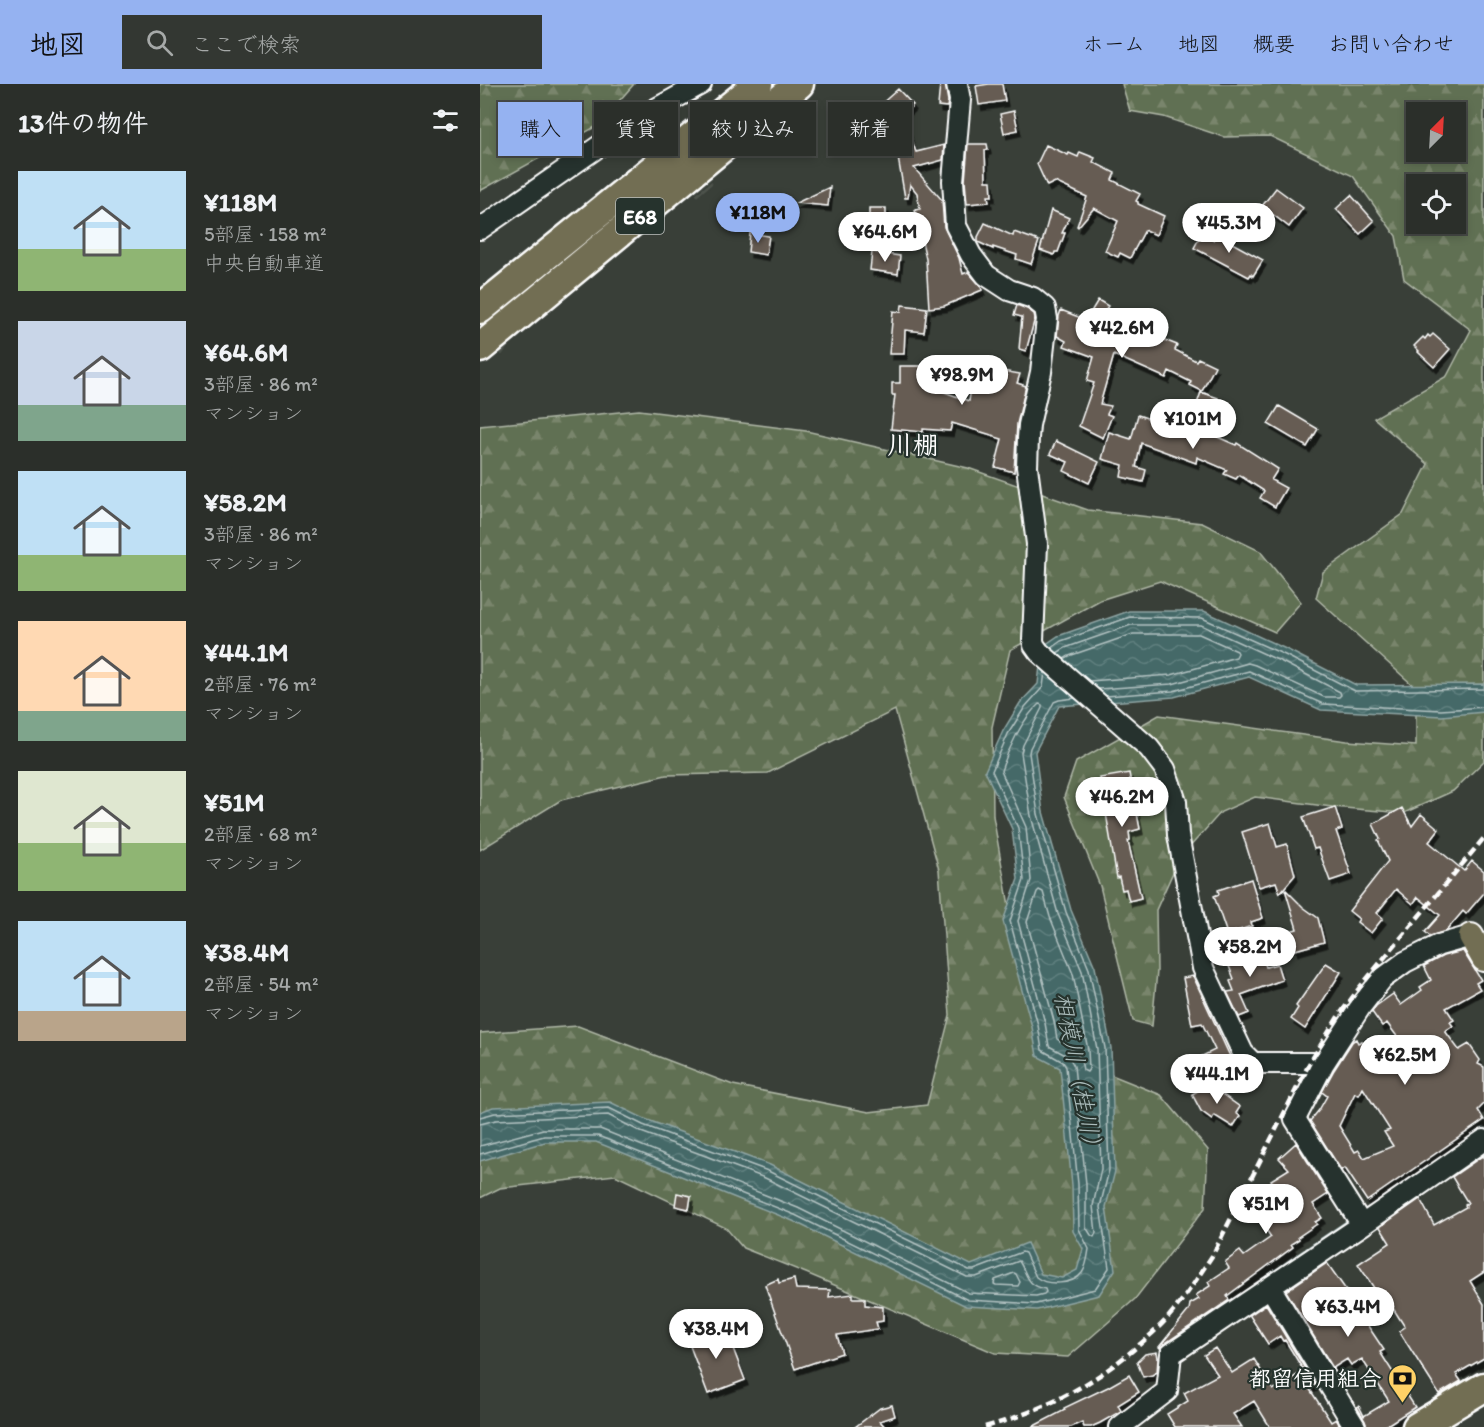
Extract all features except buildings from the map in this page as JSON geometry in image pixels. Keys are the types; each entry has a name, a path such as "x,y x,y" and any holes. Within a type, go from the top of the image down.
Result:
{"highway":[{"name":"E68","path":"480,309 758,84"},
{"name":"E68","path":"480,348 799,84"},
{"path":"1417,1427 1484,1387"}],"main road":[{"path":"1470,936 1484,959"}],"street":[{"path":"669,102 701,84"},
{"path":"957,84 960,100 953,181 956,226 971,255 986,275 1009,290 1032,298 1045,308 1047,319 1041,372 1029,425 1027,467 1037,544 1034,645 1039,652 1149,748 1165,769 1176,802 1178,835 1203,968 1243,1053 1253,1064 1324,1063"},
{"path":"480,229 594,150"},
{"path":"1362,1225 1295,1119 1324,1063 1361,1006 1382,979 1405,962 1439,945 1470,936"},
{"path":"1120,1427 1167,1391 1171,1354 1484,1140"},
{"path":"1270,1287 1355,1427"}],"green space":[{"path":"480,84 634,84 618,102 594,102 594,128 582,134 582,102 498,102 498,156 543,156 480,191"},
{"path":"1122,84 1484,84 1484,761 1453,791 1404,813 1255,797 1221,812 1179,859 1156,910 1157,971 1152,1026 1133,1021 1100,886 1064,797 1076,762 1159,715 1347,741 1416,746 1416,688 1316,598 1323,572 1403,514 1428,464 1374,418 1447,376 1471,330 1404,279 1396,236 1353,176 1270,136 1224,137 1164,117 1130,111"},
{"path":"639,410 806,431 968,468 1088,510 1202,523 1260,551 1301,602 1275,632 1160,581 1100,600 1010,650 992,727 993,816 1019,962 1062,1055 1161,1095 1208,1150 1205,1208 1135,1299 1068,1357 995,1353 743,1248 726,1228 615,1175 500,1188 480,1198 480,1033 578,1026 733,1085 869,1112 927,1105 950,1015 939,870 895,710 768,773 666,775 561,800 480,850 480,426"}],"water":[{"name":"相模川（桂川）","path":"1129,611 1204,611 1356,685 1484,684 1484,712 1442,716 1321,710 1249,677 1174,697 1059,706 1035,752 1043,812 1071,910 1095,967 1111,1048 1115,1171 1106,1207 1115,1270 1099,1295 1037,1310 966,1306 793,1221 596,1142 545,1142 480,1161 480,1112 493,1107 610,1102 645,1119 770,1165 971,1265 1027,1243 1041,1274 1062,1278 1077,1270 1083,1249 1073,1231 1072,1185 1060,1068 1037,1056 1032,1027 1003,921 1018,879 1012,829 985,771 1003,731 1020,703 1038,684 1042,647 1058,636"}],"waterway":[{"path":"1476,1134 1484,1129"},
{"path":"1365,1211 1424,1170"},
{"path":"1229,1303 1349,1221"}],"tunnel":[{"path":"684,165 705,190"},
{"path":"480,327 508,347"}],"railway":[{"path":"985,1427 1027,1413 1086,1384 1122,1359 1171,1314 1212,1256 1309,1064 1338,1017 1360,987 1484,838"}],"place":[{"name":"都留信用組合","path":"1402,1404"}],"district":[{"name":"川棚","path":"913,445"}]}
